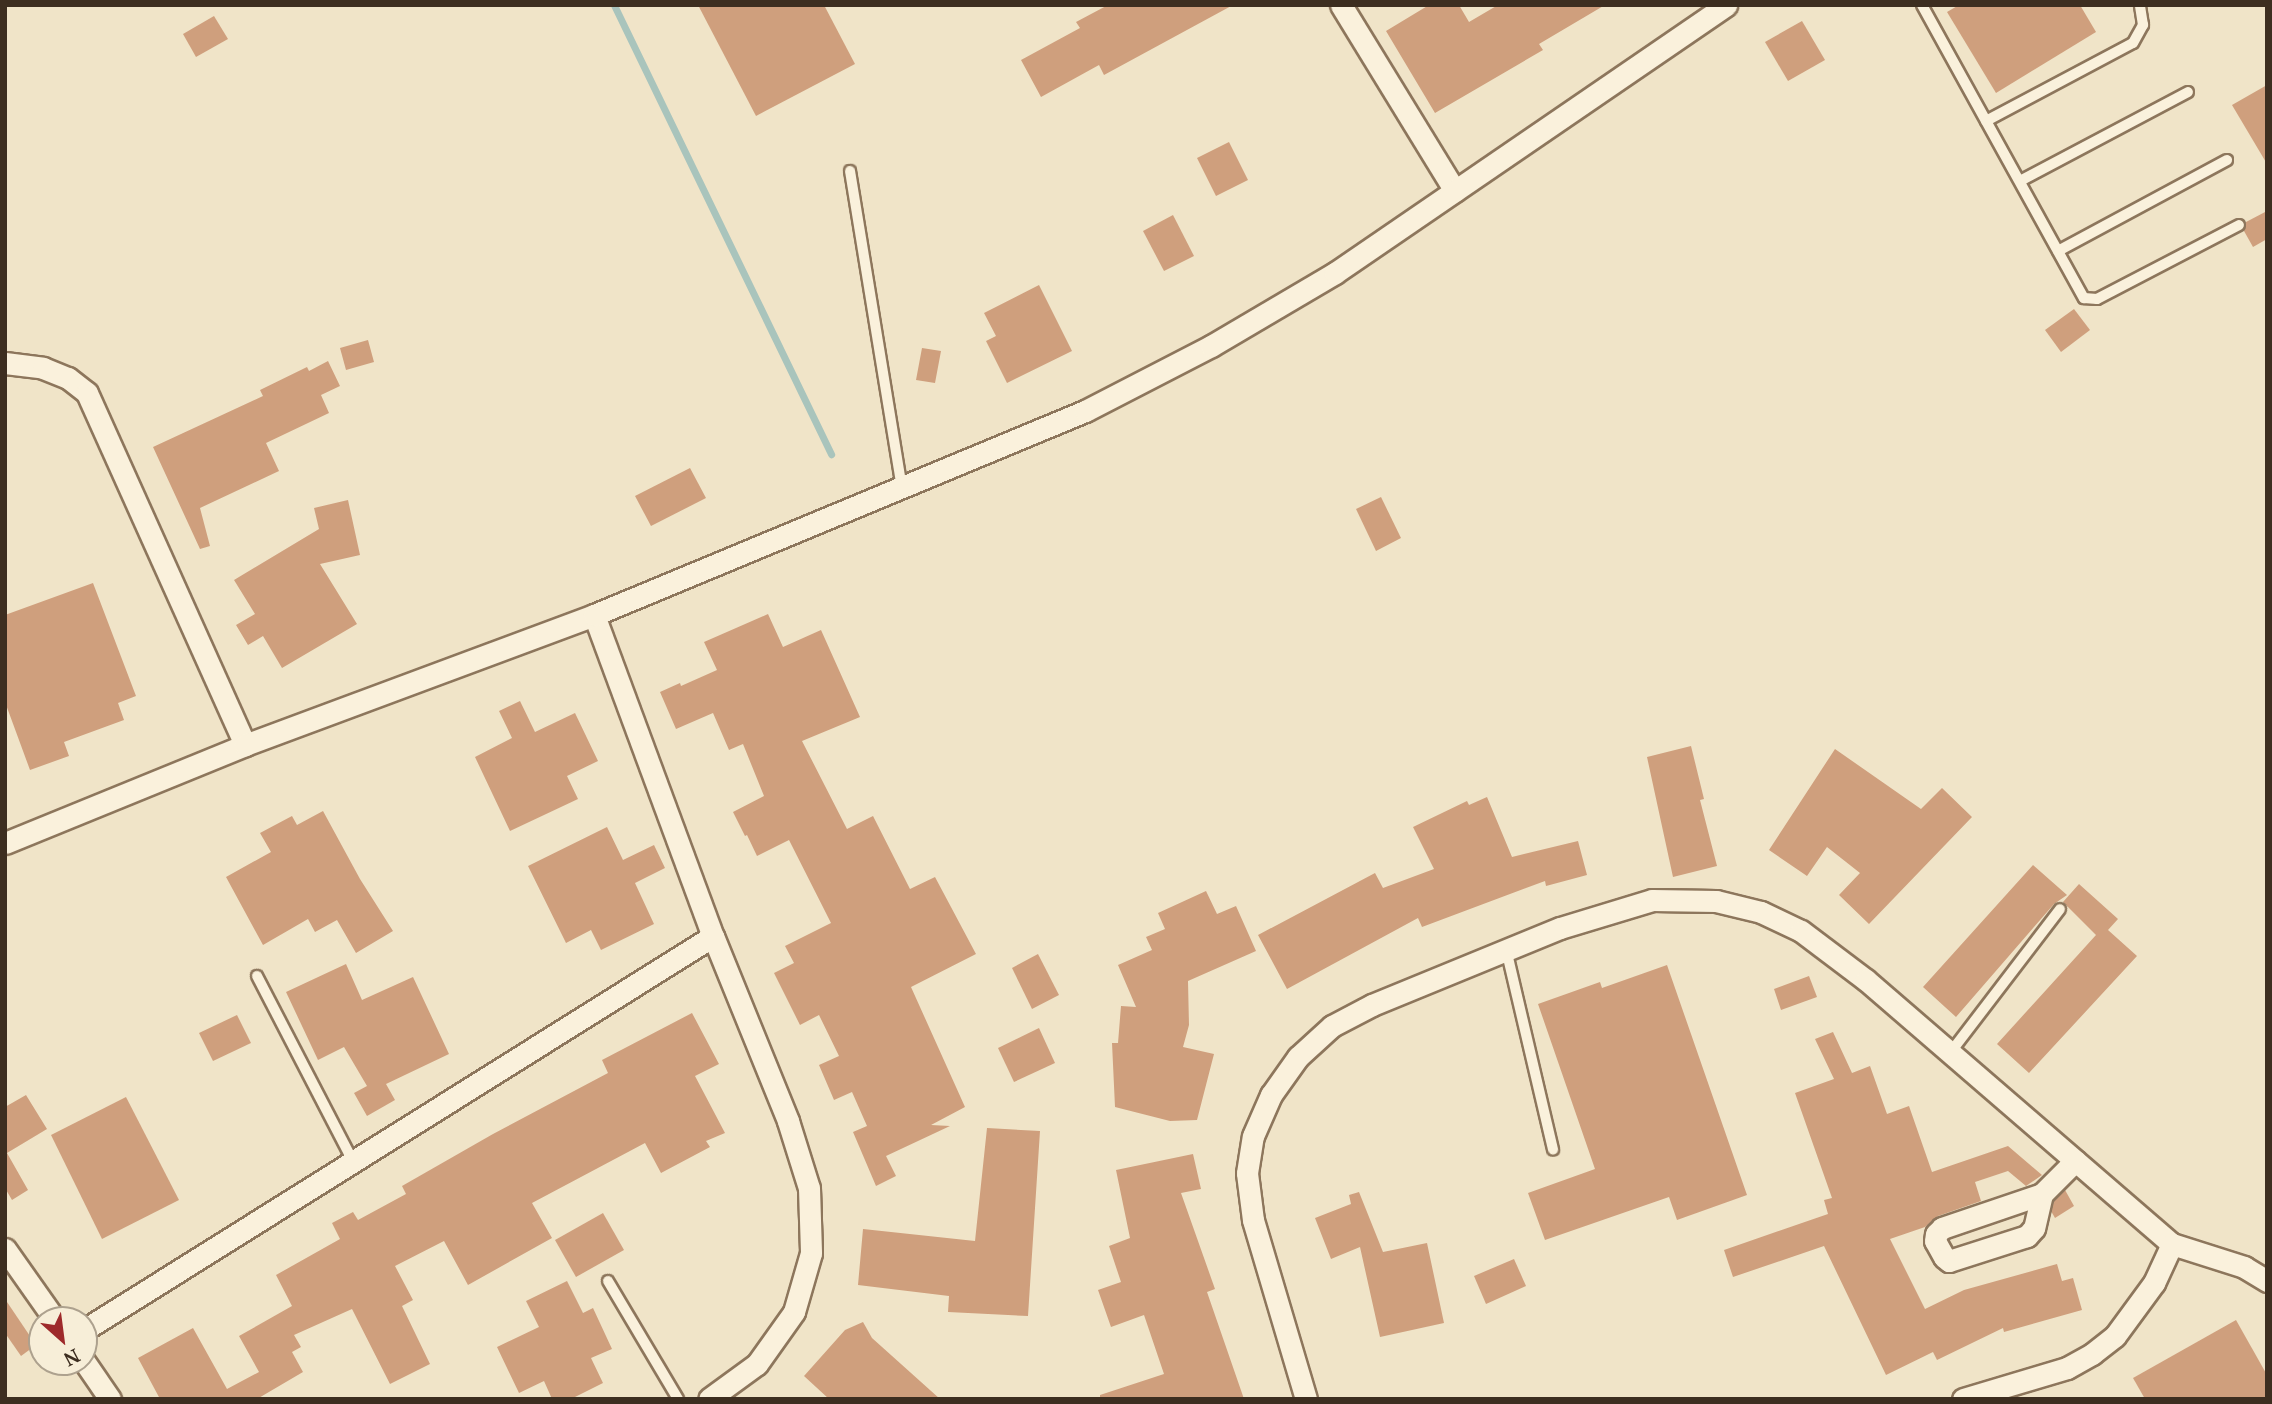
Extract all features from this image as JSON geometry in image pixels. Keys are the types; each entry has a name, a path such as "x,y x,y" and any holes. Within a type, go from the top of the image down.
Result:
{"street":[{"path":"1341,5 1455,191"},
{"path":"5,843 245,745 594,615 1085,411 1211,346 1335,273 1726,5"},
{"path":"5,363 43,368 68,378 88,393 245,745"},
{"path":"594,615 713,936 788,1121 809,1188 810,1253 794,1312 757,1364 709,1399"},
{"path":"1306,1399 1253,1220 1247,1173 1253,1136 1266,1105 1298,1057 1332,1026 1372,1005 1560,928 1652,900 1716,901 1761,912 1801,931 1866,980 2172,1244 2244,1267 2267,1281"},
{"path":"98,1321 713,936"},
{"path":"2042,1194 2034,1228 2027,1237 1949,1261 1935,1241 1936,1234 1942,1228 2042,1194 2075,1161"},
{"path":"1962,1399 1994,1395 2067,1368 2092,1354 2115,1336 2154,1283 2172,1244"},
{"path":"5,1249 45,1306"},
{"path":"94,1376 110,1399"}],"lane":[{"path":"1922,5 2084,298 2097,299 2239,225"},
{"path":"1986,121 2133,43 2143,25 2140,5"},
{"path":"2020,181 2188,92"},
{"path":"2058,251 2227,160"},
{"path":"849,170 902,487"},
{"path":"1950,1053 2060,909"},
{"path":"1506,949 1553,1150"},
{"path":"257,976 353,1161"},
{"path":"608,1281 678,1399"}],"building":[{"path":"698,5 824,5 855,64 756,116"},
{"path":"1108,5 1233,5 1104,75 1099,65 1041,97 1021,60 1080,28 1076,22"},
{"path":"1429,5 1459,5 1469,22 1498,5 1605,5 1539,44 1543,50 1435,113 1386,31"},
{"path":"1959,5 2080,5 2096,32 1996,93 1947,12"},
{"path":"214,16 228,39 196,57 183,34"},
{"path":"1802,21 1825,60 1788,81 1765,42"},
{"path":"2267,85 2267,164 2232,105"},
{"path":"1229,142 1248,180 1216,196 1197,158"},
{"path":"2267,211 2267,239 2253,247 2244,231 2246,222"},
{"path":"1173,215 1194,256 1164,271 1143,231"},
{"path":"1039,285 1072,351 1007,383 986,341 996,336 984,313"},
{"path":"2074,309 2090,330 2061,352 2045,330"},
{"path":"368,340 374,362 346,370 340,348"},
{"path":"922,348 941,351 935,383 916,380"},
{"path":"328,361 340,386 321,395 329,413 266,443 279,471 200,508 210,546 200,549 153,447 263,396 260,390 307,367 309,371"},
{"path":"690,468 706,498 651,526 635,496"},
{"path":"1381,497 1401,538 1376,551 1356,509"},
{"path":"348,500 360,555 320,564 357,624 282,668 263,636 248,645 236,625 255,614 234,580 319,529 314,508"},
{"path":"93,583 136,696 118,703 124,720 64,742 69,756 30,770 5,702 5,615"},
{"path":"768,614 783,647 821,630 860,717 802,741 847,829 873,816 910,889 935,877 976,954 911,987 965,1107 931,1125 950,1126 886,1156 896,1176 876,1186 853,1132 867,1126 852,1092 834,1100 819,1065 839,1056 819,1015 800,1025 774,973 794,963 785,946 831,923 789,840 757,856 733,812 764,796 743,744 729,750 713,713 676,729 660,692 717,670 704,642"},
{"path":"520,701 535,732 575,713 598,761 567,776 578,799 510,831 475,757 512,738 499,711"},
{"path":"1691,746 1704,799 1700,800 1717,866 1673,877 1647,757"},
{"path":"1835,749 1921,809 1942,788 1972,817 1869,924 1839,895 1860,873 1827,847 1807,876 1769,850"},
{"path":"1487,797 1512,857 1578,841 1587,875 1546,886 1545,881 1422,927 1418,918 1287,989 1258,935 1375,873 1383,888 1434,869 1413,827 1467,801 1469,805"},
{"path":"323,811 360,879 393,931 356,953 337,920 315,932 308,919 263,945 226,877 271,852 260,833 292,816 297,825"},
{"path":"607,827 623,860 654,845 665,868 635,883 654,924 601,950 591,930 566,943 528,866"},
{"path":"2033,865 2067,895 2054,904 1956,1017 1923,987"},
{"path":"2079,884 2118,919 2108,930 2137,956 2029,1073 1997,1044 2096,935 2063,902"},
{"path":"1206,891 1217,914 1236,906 1256,951 1188,981 1189,1025 1183,1047 1214,1054 1197,1120 1170,1121 1115,1107 1112,1043 1118,1043 1121,1006 1136,1007 1118,965 1152,950 1146,937 1165,929 1158,913"},
{"path":"1038,954 1059,995 1032,1009 1012,968"},
{"path":"346,964 362,1000 413,977 449,1054 386,1084 395,1100 367,1116 354,1093 367,1086 344,1047 318,1060 286,992"},
{"path":"1667,965 1747,1195 1677,1220 1669,1197 1545,1240 1528,1193 1595,1169 1538,1004 1600,982 1602,988"},
{"path":"1809,976 1817,997 1781,1010 1774,989"},
{"path":"692,1013 719,1064 695,1076 725,1133 706,1141 710,1147 661,1173 645,1143 532,1203 552,1238 468,1285 444,1241 395,1266 413,1300 402,1306 430,1364 390,1384 352,1309 294,1335 301,1347 292,1352 303,1372 257,1399 160,1399 138,1358 193,1328 227,1389 259,1372 239,1336 292,1306 276,1275 340,1239 332,1223 353,1212 358,1220 406,1194 402,1186 608,1073 602,1060"},
{"path":"237,1015 251,1043 213,1061 199,1033"},
{"path":"1039,1028 1055,1063 1014,1082 998,1048"},
{"path":"1833,1032 1852,1073 1870,1066 1887,1114 1909,1106 1932,1172 2008,1146 2042,1175 2026,1186 2008,1171 1975,1182 1981,1201 1938,1216 1925,1227 1890,1239 1925,1309 1964,1290 2057,1264 2062,1281 2073,1278 2082,1310 2004,1332 2003,1328 1937,1360 1933,1352 1886,1375 1824,1246 1733,1277 1724,1250 1828,1214 1824,1200 1832,1198 1795,1093 1834,1079 1815,1039"},
{"path":"26,1095 47,1129 7,1153 28,1190 12,1200 5,1188 5,1107"},
{"path":"126,1097 179,1200 102,1239 51,1135"},
{"path":"987,1128 1040,1131 1028,1316 948,1312 949,1296 858,1285 863,1229 975,1241"},
{"path":"1193,1154 1201,1189 1181,1193 1215,1289 1207,1292 1244,1399 1100,1399 1100,1395 1164,1374 1144,1315 1111,1327 1098,1290 1121,1282 1109,1246 1130,1238 1116,1170"},
{"path":"2065,1190 2074,1206 2055,1218 2051,1211 2054,1201"},
{"path":"1359,1192 1383,1252 1427,1243 1444,1323 1380,1337 1360,1247 1331,1259 1315,1218 1351,1204 1349,1195"},
{"path":"603,1213 624,1250 576,1277 555,1240"},
{"path":"1514,1259 1526,1286 1486,1304 1474,1276"},
{"path":"567,1281 583,1313 593,1308 612,1349 591,1358 603,1383 571,1399 552,1399 544,1381 519,1393 497,1347 539,1327 526,1301"},
{"path":"5,1299 28,1333 28,1351 21,1356 5,1333"},
{"path":"2236,1320 2267,1375 2267,1399 2145,1399 2133,1378"},
{"path":"863,1322 872,1338 940,1399 829,1399 804,1376 845,1330"}],"waterway":[{"path":"614,5 831,454"}]}
